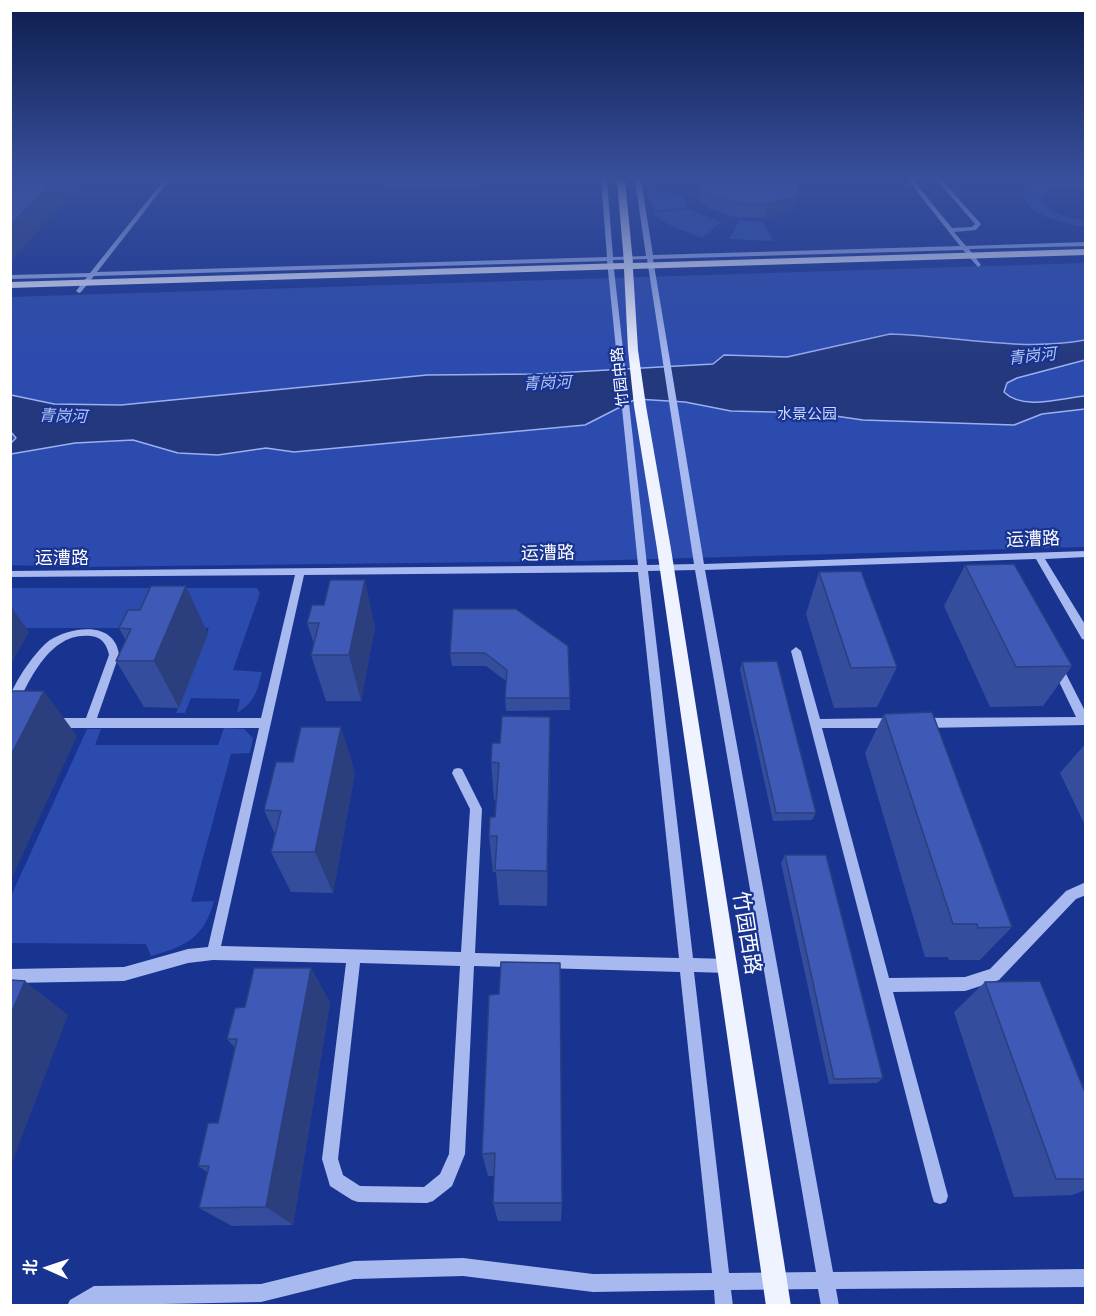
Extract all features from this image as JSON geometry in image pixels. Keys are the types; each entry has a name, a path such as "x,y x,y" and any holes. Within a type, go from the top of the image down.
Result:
{"main road":[{"name":"竹园中路","path":"627,241 633,350 667,568"},
{"path":"650,266 1086,252"},
{"path":"10,293 629,266 978,265 1086,261"},
{"path":"10,285 89,279 310,280"},
{"name":"竹园西路","path":"667,568 779,1305"}],"street":[{"path":"80,291 119,241"},
{"path":"609,241 724,1305"},
{"path":"647,241 699,567 830,1305"},
{"path":"960,241 978,265"},
{"path":"10,277 89,279 650,266 965,248 1086,244"},
{"name":"运漕路","path":"10,574 643,569 1004,562 1039,556 1086,554"},
{"path":"1039,556 1086,636"},
{"path":"213,953 300,573"},
{"path":"10,708 38,657 49,646 71,635 92,632 107,637 113,645 114,656 90,723"},
{"path":"796,651 940,1196"},
{"path":"816,724 1085,721 1053,659"},
{"path":"45,723 266,723"},
{"path":"354,957 330,1159 336,1180 358,1194 427,1195 446,1180 457,1154 476,809 458,772"},
{"path":"884,985 965,984 994,975 1071,895 1086,888"},
{"path":"10,976 124,974 188,956 213,953 727,966"},
{"path":"76,1305 94,1295 261,1293 354,1270 463,1267 593,1283 1086,1278"}],"green space":[{"name":"水景公园","path":"1085,263 1085,547 582,561 76,567 11,565 10,297"},
{"path":"10,588 257,588 260,593 233,670 262,672 257,690 248,705 237,713 240,699 191,698 185,713 176,713 209,628 11,628"},
{"path":"224,728 244,729 253,738 250,753 231,754 191,902 214,901 210,914 199,932 184,944 151,956 146,944 11,943 11,896 87,729 101,729 95,745 218,745"}],"water":[{"name":"青岗河","path":"890,334 1012,344 1085,340 1085,360 1017,378 1007,383 1004,392 1012,398 1032,402 1085,396 1085,409 1042,414 1014,425 863,420 814,413 731,411 685,402 636,399 585,425 294,452 266,448 218,455 178,453 133,440 75,443 11,454 11,443 16,438 11,432 11,395 54,404 121,405 427,375 537,374 713,364 724,355 787,357"}],"building":[{"path":"1014,564 1072,666 1016,667 965,565"},
{"path":"861,571 897,667 851,668 819,572"},
{"path":"330,580 365,580 349,655 311,655 319,623 307,623 312,605 324,605"},
{"path":"151,586 186,586 154,661 116,661 131,629 119,628 128,610 140,610"},
{"path":"453,609 516,609 568,646 570,698 505,698 507,670 485,653 450,653"},
{"path":"777,661 816,813 776,813 742,662"},
{"path":"13,691 44,691 10,757 10,695"},
{"path":"932,712 1012,927 978,928 977,924 953,924 884,714"},
{"path":"502,716 550,717 547,871 495,870 497,836 489,836 490,817 495,817 499,763 491,762 492,743 500,743"},
{"path":"301,727 341,727 315,852 271,852 281,811 264,810 276,762 293,762"},
{"path":"785,855 826,855 883,1078 834,1079"},
{"path":"501,962 560,963 562,1203 493,1203 495,1153 482,1154 489,995 499,994"},
{"path":"254,968 311,968 266,1207 199,1208 209,1166 198,1166 208,1123 218,1123 237,1039 227,1039 235,1008 245,1007"},
{"path":"10,980 25,981 10,1016"},
{"path":"1040,981 1086,1095 1086,1179 1056,1179 985,982"}]}
